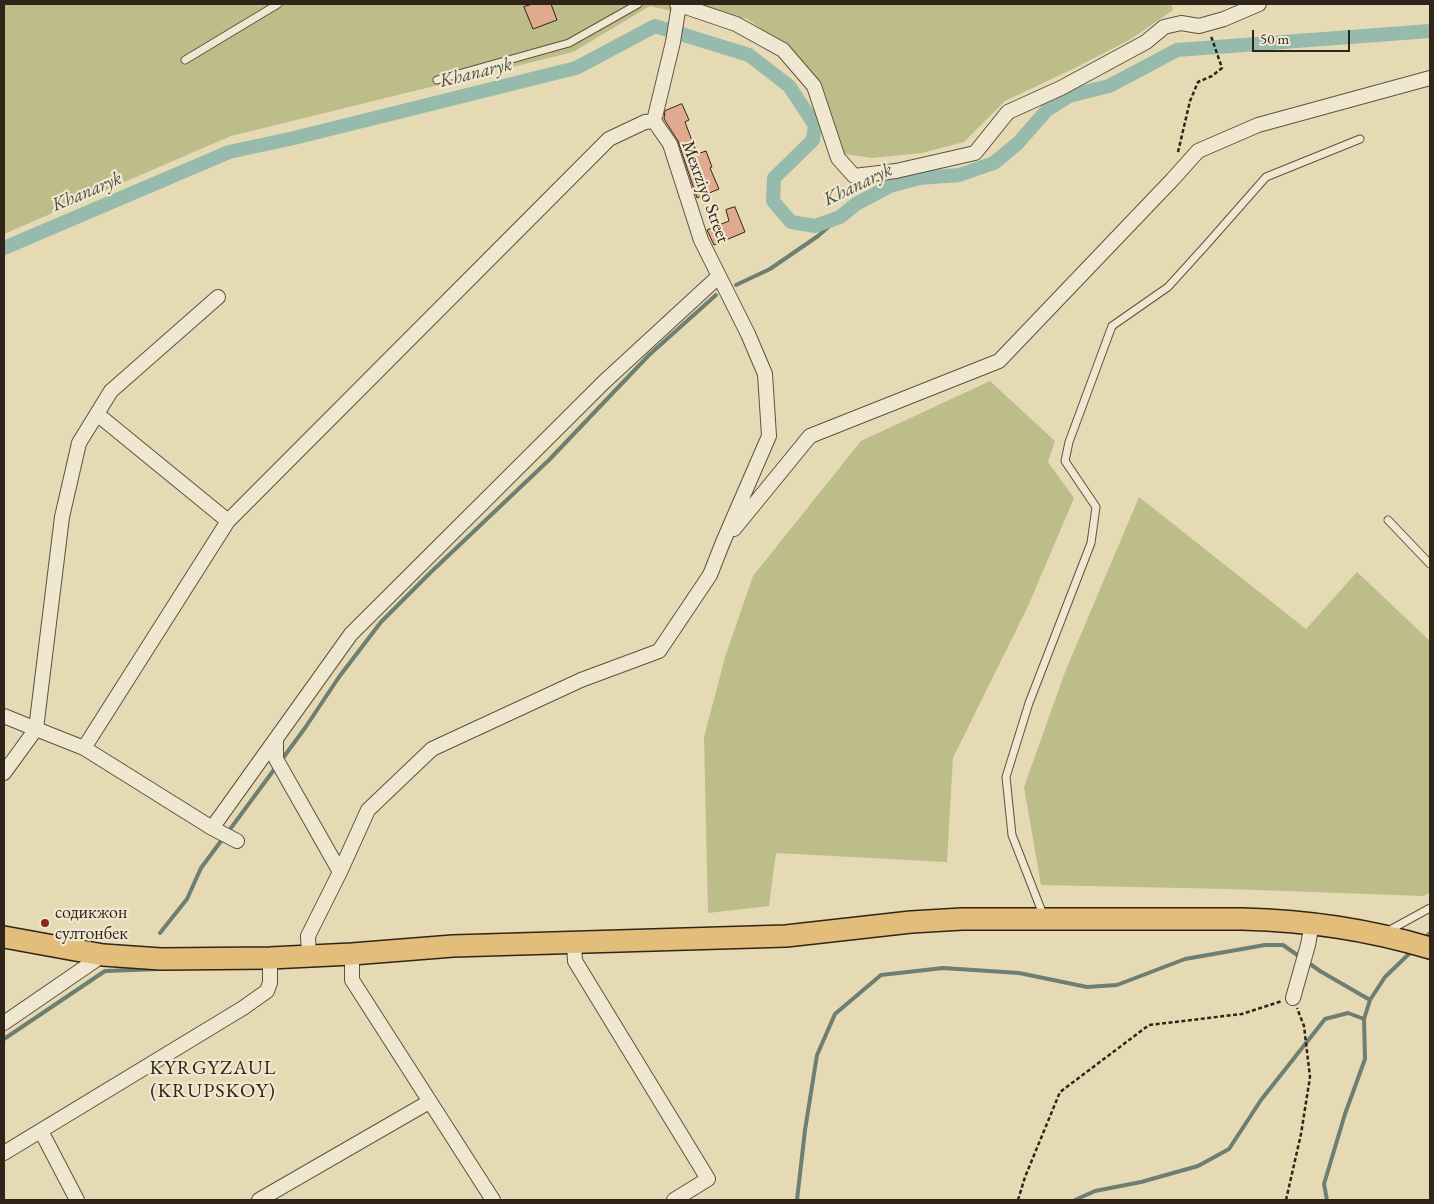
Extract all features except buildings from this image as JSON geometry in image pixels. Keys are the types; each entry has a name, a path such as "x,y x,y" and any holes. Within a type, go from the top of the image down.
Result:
{"main road":[{"path":"4,936 103,955 161,960 309,957 453,946 786,936 911,922 962,919 1242,919 1312,923 1347,928 1422,946"}],"street":[{"path":"84,748 228,521 609,139 645,122 654,121 673,42 678,4 736,24 783,50 814,86 838,158 854,176 896,171 975,153 1008,112 1061,88 1146,42 1164,26 1181,23 1199,26 1224,19 1259,4"},
{"path":"723,542 810,436 999,361 1198,151 1258,126 1430,78"},
{"name":"Mexrziyo Street","path":"309,957 308,936 368,810 432,749 581,680 659,651 710,575 769,436 765,374 748,334 701,240 670,144 654,121"},
{"path":"216,830 276,739 351,634 604,382 718,277"},
{"path":"4,773 36,729 62,517 79,443 111,391 218,297"},
{"path":"97,414 228,521"},
{"path":"4,716 84,748 236,841"},
{"path":"276,739 276,759 340,872"},
{"path":"1294,993 1308,945 1312,923"},
{"path":"574,942 575,961 708,1179 674,1200"},
{"path":"352,954 352,980 493,1200"},
{"path":"4,1023 103,955"},
{"path":"4,1153 243,1008 267,991 270,983 270,958"},
{"path":"258,1200 429,1102"},
{"path":"40,1131 77,1200"}],"lane":[{"path":"185,60 278,4"},
{"path":"437,80 569,43 638,4"},
{"path":"1045,920 1012,835 1006,777 1029,703 1091,543 1096,507 1066,461 1069,442 1112,326 1168,287 1266,177 1360,139"},
{"path":"1388,520 1430,564"},
{"path":"1381,935 1430,908"}],"path":[{"path":"1178,154 1190,100 1198,82 1212,76 1222,68 1206,24"},
{"path":"1018,1200 1025,1177 1060,1092 1149,1025 1242,1014 1294,993 1304,1026 1310,1077 1301,1134 1286,1200"}],"green space":[{"path":"4,4 1171,4 1173,10 1131,39 1005,101 964,142 922,153 872,158 845,154 822,85 790,50 746,18 709,20 650,6 573,52 231,136 4,234"},
{"path":"990,381 1055,441 1048,462 1074,498 1029,604 953,758 947,862 776,853 769,906 708,913 704,737 726,654 753,576 861,441"},
{"path":"1139,497 1306,629 1357,572 1430,641 1430,892 1424,896 1041,885 1024,787 1065,672"}],"waterway":[{"name":"Khanaryk","path":"4,248 229,152 294,138 576,68 655,26 749,55 789,86 815,125 813,140 774,178 773,201 791,222 815,226 840,217 856,204 890,186 920,178 959,175 994,163 1018,143 1047,110 1069,96 1109,86 1177,50 1430,31"},
{"path":"736,285 770,269 818,236 840,217"},
{"path":"280,762 339,677 381,622 549,460 649,355 716,295"},
{"path":"228,832 276,767"},
{"path":"160,933 187,899 201,868 224,837"},
{"path":"1423,940 1430,933"},
{"path":"797,1200 805,1130 817,1055 835,1014 881,975 943,968 1019,973 1087,987 1117,985 1185,959 1265,945 1283,945 1320,971 1370,1000"},
{"path":"1327,1200 1324,1184 1345,1114 1365,1059 1364,1019 1370,1000 1385,977 1413,950"},
{"path":"4,1039 105,971 160,969"},
{"path":"1075,1200 1095,1191 1141,1182 1198,1166 1229,1149 1261,1100 1325,1019 1348,1013 1364,1019"}],"place":[{"name":"содикжон султонбек","path":"45,923"}],"district":[{"name":"KYRGYZAUL (KRUPSKOY)","path":"213,1080"}]}
